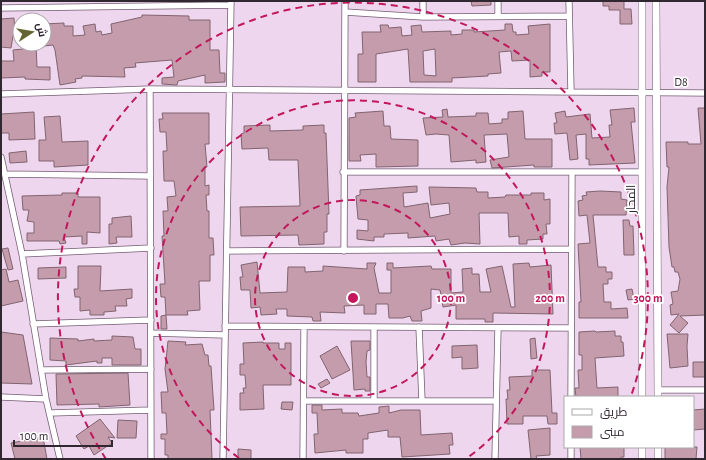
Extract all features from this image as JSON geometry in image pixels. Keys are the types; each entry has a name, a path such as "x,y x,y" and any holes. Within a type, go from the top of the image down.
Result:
{"street":[{"path":"344,251 345,1"},
{"path":"423,1 423,17"},
{"path":"498,1 498,16"},
{"path":"569,1 571,92"},
{"name":"المحار","path":"642,1 642,396"},
{"path":"656,1 658,393 705,390"},
{"path":"1,8 231,3 223,459"},
{"path":"345,12 423,17 569,16"},
{"path":"150,90 151,459"},
{"name":"D8","path":"1,94 150,90 705,93"},
{"path":"1,157 22,254 46,399 60,459"},
{"path":"344,172 642,172"},
{"path":"571,396 572,172"},
{"path":"5,174 150,176"},
{"path":"22,254 151,248"},
{"path":"227,251 571,249"},
{"path":"33,324 151,320"},
{"path":"225,326 571,328"},
{"path":"303,459 304,327"},
{"path":"374,327 374,401"},
{"path":"419,327 422,401"},
{"path":"495,459 498,328"},
{"path":"151,333 225,335"},
{"path":"41,370 151,369"},
{"path":"1,397 46,399"},
{"path":"304,401 496,401"},
{"path":"50,413 151,410"},
{"path":"570,459 571,448"},
{"path":"642,448 642,459"},
{"path":"658,448 658,459"}],"building":[{"path":"471,1 491,1 491,5 472,6"},
{"path":"603,1 624,1 624,9 631,9 632,24 620,24 620,10 609,10 609,6 603,6"},
{"path":"142,15 189,16 189,20 210,20 210,50 219,50 220,73 225,73 225,82 205,83 205,75 178,81 177,85 162,84 162,78 174,77 172,60 135,63 136,67 124,68 125,77 82,76 82,78 75,79 76,82 60,85 55,50 52,45 52,24 64,23 64,26 73,26 73,36 85,35 83,26 95,24 96,32 101,31 102,35 112,33 111,24 142,17"},
{"path":"12,18 11,48 1,47 1,19"},
{"path":"505,24 512,24 513,32 516,32 516,35 529,34 528,26 550,24 550,72 542,72 542,76 530,77 530,60 512,61 511,51 499,52 501,73 488,74 488,76 452,78 452,82 410,82 408,49 376,54 376,82 358,82 358,54 363,54 362,32 381,32 380,25 388,25 389,28 401,27 402,36 412,35 411,26 421,25 422,32 451,31 451,35 462,34 462,30 474,30 474,32 505,30","holes":["435,49 436,76 424,75 423,51"]},
{"path":"13,52 36,52 37,67 50,67 50,80 25,79 25,77 1,78 1,61 14,61"},
{"path":"634,108 635,122 631,122 635,163 589,165 589,159 586,159 586,134 576,135 578,159 570,160 567,133 555,134 554,123 557,123 555,113 565,111 566,117 590,114 592,138 610,137 609,125 612,125 610,110"},
{"path":"698,108 705,108 705,315 680,316 688,323 679,333 670,325 679,314 671,315 670,305 673,304 671,292 678,291 680,279 678,272 675,272 674,267 672,267 669,247 667,187 669,167 667,167 666,142 688,142 688,144 701,144"},
{"path":"447,109 448,117 476,116 476,113 488,113 489,124 502,123 502,119 508,119 508,112 523,111 525,139 552,139 552,167 534,167 534,165 492,168 490,160 509,157 507,134 484,135 486,162 476,163 476,160 451,162 449,135 426,135 423,118 443,117 442,110"},
{"path":"383,111 384,126 390,126 391,139 418,140 418,166 376,167 376,154 360,155 361,161 349,161 349,118 356,117 355,113"},
{"path":"34,112 35,139 9,140 9,133 1,133 1,114"},
{"path":"162,113 209,113 209,144 205,144 207,167 205,167 205,186 209,185 209,195 206,195 207,211 209,211 209,238 213,238 214,255 210,255 210,281 199,281 200,310 187,311 188,315 166,315 165,297 161,297 160,284 165,284 162,236 164,236 163,211 168,211 167,197 176,196 174,181 164,181 163,151 167,151 166,132 160,132 159,119 163,119"},
{"path":"60,116 62,142 88,141 88,165 54,167 54,161 39,161 39,140 46,140 44,117"},
{"path":"270,125 270,131 303,130 303,126 324,125 324,133 326,133 329,214 327,214 327,232 324,232 324,244 299,245 298,235 241,236 240,207 300,206 298,160 269,160 268,148 242,149 241,134 244,133 244,126"},
{"path":"26,151 27,162 10,163 9,153"},
{"path":"417,186 417,192 403,193 404,207 428,203 430,218 450,214 449,203 431,205 429,187 476,188 477,192 488,192 488,198 505,197 506,195 531,195 531,193 544,193 544,200 550,199 550,224 546,224 547,234 543,234 543,239 527,240 527,244 519,244 519,236 509,237 508,213 479,213 480,244 465,243 451,245 449,239 436,241 435,236 408,238 408,233 384,234 384,237 374,237 374,241 357,239 357,230 368,231 368,220 358,219 356,196 360,195 360,190"},
{"path":"586,192 621,192 621,199 627,200 626,215 593,215 598,267 606,267 606,272 612,272 612,279 608,279 608,284 603,284 604,302 611,302 611,309 627,308 628,318 579,318 579,302 581,302 578,244 590,243 587,215 579,216 578,201 583,200 582,196 587,195"},
{"path":"62,193 78,193 78,197 100,197 100,233 87,232 87,244 82,244 82,236 64,237 66,243 60,244 59,241 27,241 27,233 34,233 34,222 27,221 29,210 23,210 22,196 62,195"},
{"path":"131,216 132,237 116,237 117,243 109,244 109,224 112,224 112,218"},
{"path":"623,220 629,220 630,226 633,226 634,255 624,255"},
{"path":"8,248 13,269 8,270 2,249"},
{"path":"257,262 260,293 287,292 288,267 305,267 305,272 323,271 323,266 367,269 367,263 376,263 374,268 379,293 391,293 391,270 387,270 387,263 393,263 393,268 431,266 432,269 451,269 451,293 463,292 462,269 472,268 472,274 479,274 480,292 491,292 486,269 502,266 511,307 515,307 513,264 529,263 530,267 551,265 553,314 493,313 493,322 485,322 485,319 456,319 456,305 443,307 440,290 431,289 431,308 421,311 422,321 412,321 410,316 403,318 389,318 388,304 376,304 376,314 364,314 364,305 344,306 345,313 320,312 321,321 313,321 312,317 287,316 287,309 276,309 277,314 261,315 260,307 251,308 250,290 241,290 240,277 243,277 241,265"},
{"path":"78,266 101,266 100,291 132,289 132,298 126,299 127,306 115,306 116,311 104,312 104,315 90,315 90,310 80,311 80,297 75,297 74,289 78,289"},
{"path":"66,267 66,278 38,279 38,268"},
{"path":"6,269 9,282 18,280 23,301 1,306 1,270"},
{"path":"632,289 634,299 628,300 626,290"},
{"path":"166,315 167,329 161,329 161,316"},
{"path":"615,331 615,336 621,336 624,356 595,358 597,388 618,387 618,396 576,396 575,388 579,388 578,370 582,370 582,355 579,355 579,332"},
{"path":"1,332 23,335 32,384 1,383"},
{"path":"667,334 688,334 688,366 670,368"},
{"path":"112,336 133,337 135,349 141,349 141,365 112,365 112,358 102,358 102,363 97,363 97,361 66,365 66,361 50,360 50,338 78,339 78,341 94,339 94,341 112,340"},
{"path":"535,338 537,358 531,359 530,339"},
{"path":"168,341 186,342 185,345 202,344 205,355 208,355 209,366 211,366 214,410 210,410 212,459 168,459 168,455 165,455 165,439 161,439 161,434 167,434 166,413 162,413 161,392 168,392 165,369"},
{"path":"351,341 370,341 370,350 367,351 366,362 367,377 370,377 370,391 365,391 365,389 354,390"},
{"path":"243,343 279,343 279,349 285,349 285,343 291,343 291,385 263,385 264,409 240,410 240,393 244,393 243,388 246,388 245,375 240,375 240,364 244,364"},
{"path":"477,345 478,368 462,369 462,357 452,358 452,346"},
{"path":"337,346 350,370 332,379 320,356"},
{"path":"693,362 705,362 705,377 693,377"},
{"path":"532,370 550,370 552,413 557,413 557,424 548,424 547,416 523,416 523,424 507,424 506,399 508,399 507,390 510,390 509,377 532,376"},
{"path":"128,373 130,405 99,407 99,404 57,405 56,374"},
{"path":"327,379 330,383 321,388 318,384"},
{"path":"282,402 293,402 292,410 281,409"},
{"path":"312,405 322,405 322,410 342,409 342,413 358,413 359,416 379,413 379,407 389,406 389,413 401,410 420,410 421,435 452,433 453,445 449,445 450,454 402,457 400,437 388,437 388,430 368,433 368,439 363,439 363,453 346,453 346,450 315,453 314,434 318,434 317,413 312,413"},
{"path":"705,409 705,429 694,430 694,410"},
{"path":"100,419 115,438 108,437 112,443 94,455 89,446 84,449 76,436"},
{"path":"118,420 137,421 136,438 117,438"},
{"path":"550,428 550,455 536,456 537,459 531,459 528,430"},
{"path":"43,437 47,459 15,459 11,443"},
{"path":"697,447 696,459 665,459 665,448"},
{"path":"580,448 624,448 624,457 621,457 621,459 581,459"},
{"path":"238,449 251,450 251,459 238,459"}]}
